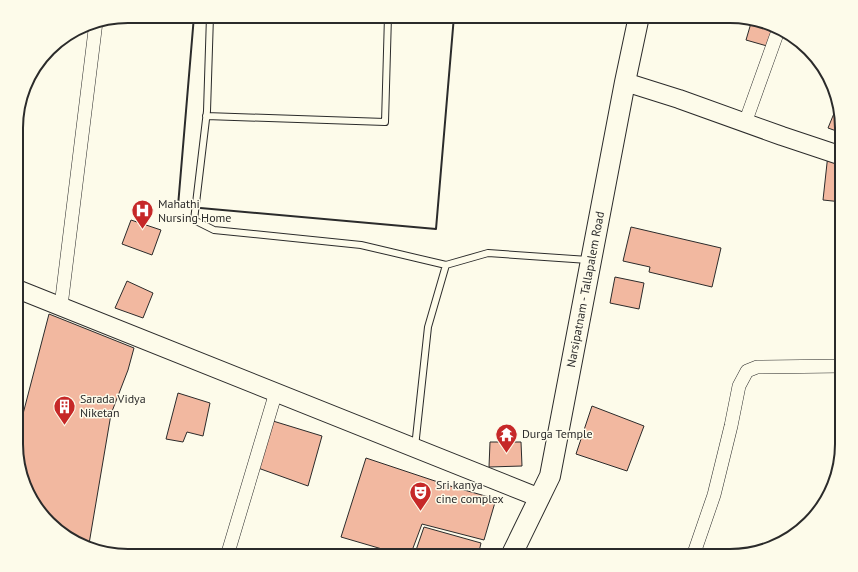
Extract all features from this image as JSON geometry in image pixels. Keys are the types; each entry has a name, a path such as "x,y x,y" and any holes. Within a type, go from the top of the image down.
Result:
{"main road":[{"name":"Narsipatnam - Tallapalem Road","path":"515,549 550,476 638,23"},
{"path":"626,82 835,154"},
{"path":"23,291 540,498"}],"street":[{"path":"61,306 95,29"},
{"path":"745,123 777,34"},
{"path":"695,549 714,495 740,386 747,371 756,367 835,366"},
{"path":"229,549 276,392"}],"lane":[{"path":"210,23 206,116 194,220 214,230 361,245 446,265 488,253 592,260"},
{"path":"206,116 385,122 388,23"},
{"path":"415,448 428,327 446,265"}],"building":[{"path":"750,25 771,32 767,46 746,40"},
{"path":"834,114 835,130 828,128"},
{"path":"828,154 835,155 835,201 823,200"},
{"path":"131,220 161,230 152,255 122,244"},
{"path":"631,227 721,248 712,287 649,272 650,267 623,261"},
{"path":"615,277 644,283 639,309 610,303"},
{"path":"127,281 153,293 143,318 115,308"},
{"name":"Sarada Vidya Niketan","path":"49,314 134,348 128,370 111,414 89,541 76,535 54,518 45,508 34,490 24,458 23,414"},
{"path":"178,393 210,403 203,436 187,432 183,442 166,439"},
{"path":"592,406 644,426 627,471 576,454"},
{"path":"273,421 322,436 308,486 258,468"},
{"name":"Durga Temple","path":"490,442 521,442 522,466 489,467"},
{"name":"Sri kanya cine complex","path":"366,458 450,486 496,499 484,540 422,524 413,549 382,549 341,537"},
{"path":"424,527 481,543 480,549 416,549"}],"wall":[{"path":"193,23 178,206 436,229 453,23"}],"place":[{"name":"Mahathi Nursing Home","path":"143,230"},
{"name":"Sarada Vidya Niketan","path":"65,426"},
{"name":"Durga Temple","path":"506,454"},
{"name":"Sri kanya cine complex","path":"421,512"}]}
